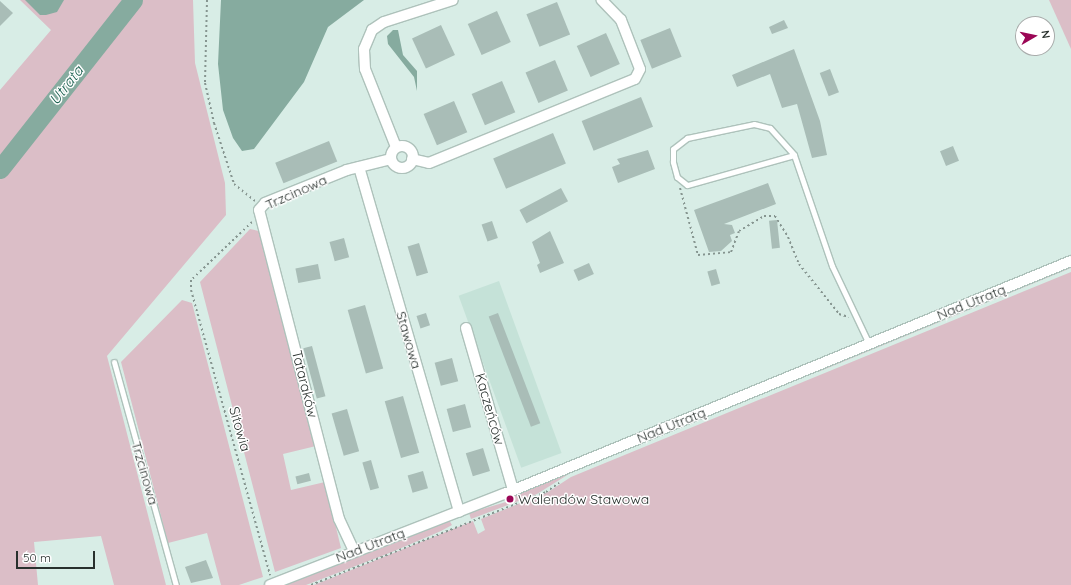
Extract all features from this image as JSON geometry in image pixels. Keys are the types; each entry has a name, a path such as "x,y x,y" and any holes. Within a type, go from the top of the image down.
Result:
{"street":[{"path":"412,159 403,168 396,166 391,159 396,147 365,69 364,49 372,30 384,22 453,0"},
{"path":"412,159 429,164 635,79 640,69 621,20 602,0"},
{"path":"396,147 403,145 410,149 412,159"},
{"name":"Trzcinowa","path":"259,215 263,204 359,167 391,159"},
{"name":"Stawowa","path":"359,167 459,512"},
{"name":"Tataraków","path":"259,215 339,519 354,551"},
{"name":"Nad Utratą","path":"271,584 459,512 1071,261"},
{"name":"Kaczeńców","path":"466,328 513,490"}],"lane":[{"path":"794,155 687,185 676,177 674,148 687,138 711,130 754,124 770,128 794,155 832,266 869,344"},
{"name":"Trzcinowa","path":"114,362 176,585"}],"path":[{"path":"207,0 205,82 224,160 241,193 263,204"},
{"path":"676,177 698,255 732,252 739,231 764,216 775,216 788,236 798,264 839,314 857,320"},
{"name":"Trzcinowa","path":"191,280 259,215"},
{"name":"Sitowia","path":"191,280 191,290 271,584"}],"shaded area":[{"path":"20,0 193,0 195,63 225,183 226,215 107,356 166,585 114,585 101,536 34,542 38,585 0,585 0,90 51,30"},
{"path":"25,0 64,0 57,12 40,15"},
{"path":"221,0 364,0 328,27 304,82 254,149 242,151 233,138 223,110 218,64"},
{"path":"1049,0 1071,0 1071,49"},
{"path":"393,30 398,30 403,55 417,71 417,91 414,77 388,44 387,36"},
{"path":"250,229 259,231 316,446 283,454 291,490 325,482 341,548 275,572 200,282"},
{"path":"1071,265 1071,268 818,372 818,370"},
{"path":"1071,272 1071,585 314,585 473,521 478,534 485,530 481,519 548,492 571,477"},
{"path":"499,281 562,453 521,468 459,296"},
{"path":"182,300 192,303 263,577 239,585 221,585 207,533 168,543 121,362"},
{"path":"806,375 572,472 537,494 471,519 469,513 506,502 513,499 511,495"},
{"path":"449,520 452,525 392,552 306,585 285,585"}],"building":[{"path":"0,1 13,13 0,26"},
{"path":"557,2 570,34 540,47 526,14"},
{"path":"497,11 511,42 482,55 468,24"},
{"path":"784,20 788,28 772,34 769,27"},
{"path":"441,25 455,55 426,68 412,39"},
{"path":"670,28 682,57 652,69 640,40"},
{"path":"606,33 620,64 591,77 577,46"},
{"path":"794,49 820,121 827,155 812,158 797,104 782,108 770,74 737,87 732,75"},
{"path":"555,60 568,90 538,103 526,73"},
{"path":"830,69 839,92 829,96 820,73"},
{"path":"502,81 515,112 485,125 472,94"},
{"path":"641,97 653,127 594,151 582,121"},
{"path":"454,101 467,132 437,145 424,114"},
{"path":"553,133 566,163 506,189 493,158"},
{"path":"329,141 337,161 283,183 275,163"},
{"path":"953,146 959,161 946,166 940,151"},
{"path":"648,150 655,169 618,183 612,167 620,164 617,159"},
{"path":"768,183 776,204 724,224 732,225 735,233 730,235 732,241 721,251 709,252 694,210"},
{"path":"561,188 568,201 527,223 520,210"},
{"path":"777,220 780,248 772,249 769,221"},
{"path":"492,221 498,238 487,242 482,225"},
{"path":"550,231 564,263 540,273 537,265 540,263 532,242"},
{"path":"344,238 349,257 335,261 330,242"},
{"path":"419,243 428,273 417,276 408,247"},
{"path":"589,263 594,274 578,281 573,270"},
{"path":"318,264 321,279 298,283 295,268"},
{"path":"716,269 720,283 711,286 707,271"},
{"path":"365,305 383,368 366,373 348,310"},
{"path":"426,313 430,325 421,328 416,316"},
{"path":"498,313 540,423 531,427 489,317"},
{"path":"312,346 325,396 317,399 303,348"},
{"path":"452,358 458,381 441,386 435,363"},
{"path":"403,396 419,453 401,458 385,401"},
{"path":"465,404 471,427 453,432 447,409"},
{"path":"347,409 359,451 344,456 332,413"},
{"path":"483,448 490,471 473,476 466,453"},
{"path":"371,460 379,488 370,490 362,462"},
{"path":"423,471 428,488 413,493 408,475"},
{"path":"309,473 311,481 297,484 295,476"},
{"path":"206,560 213,578 191,583 185,567"}],"waterway":[{"name":"Utrata","path":"0,169 133,0"}],"place":[{"name":"Walendów Stawowa","path":"510,499"}]}
